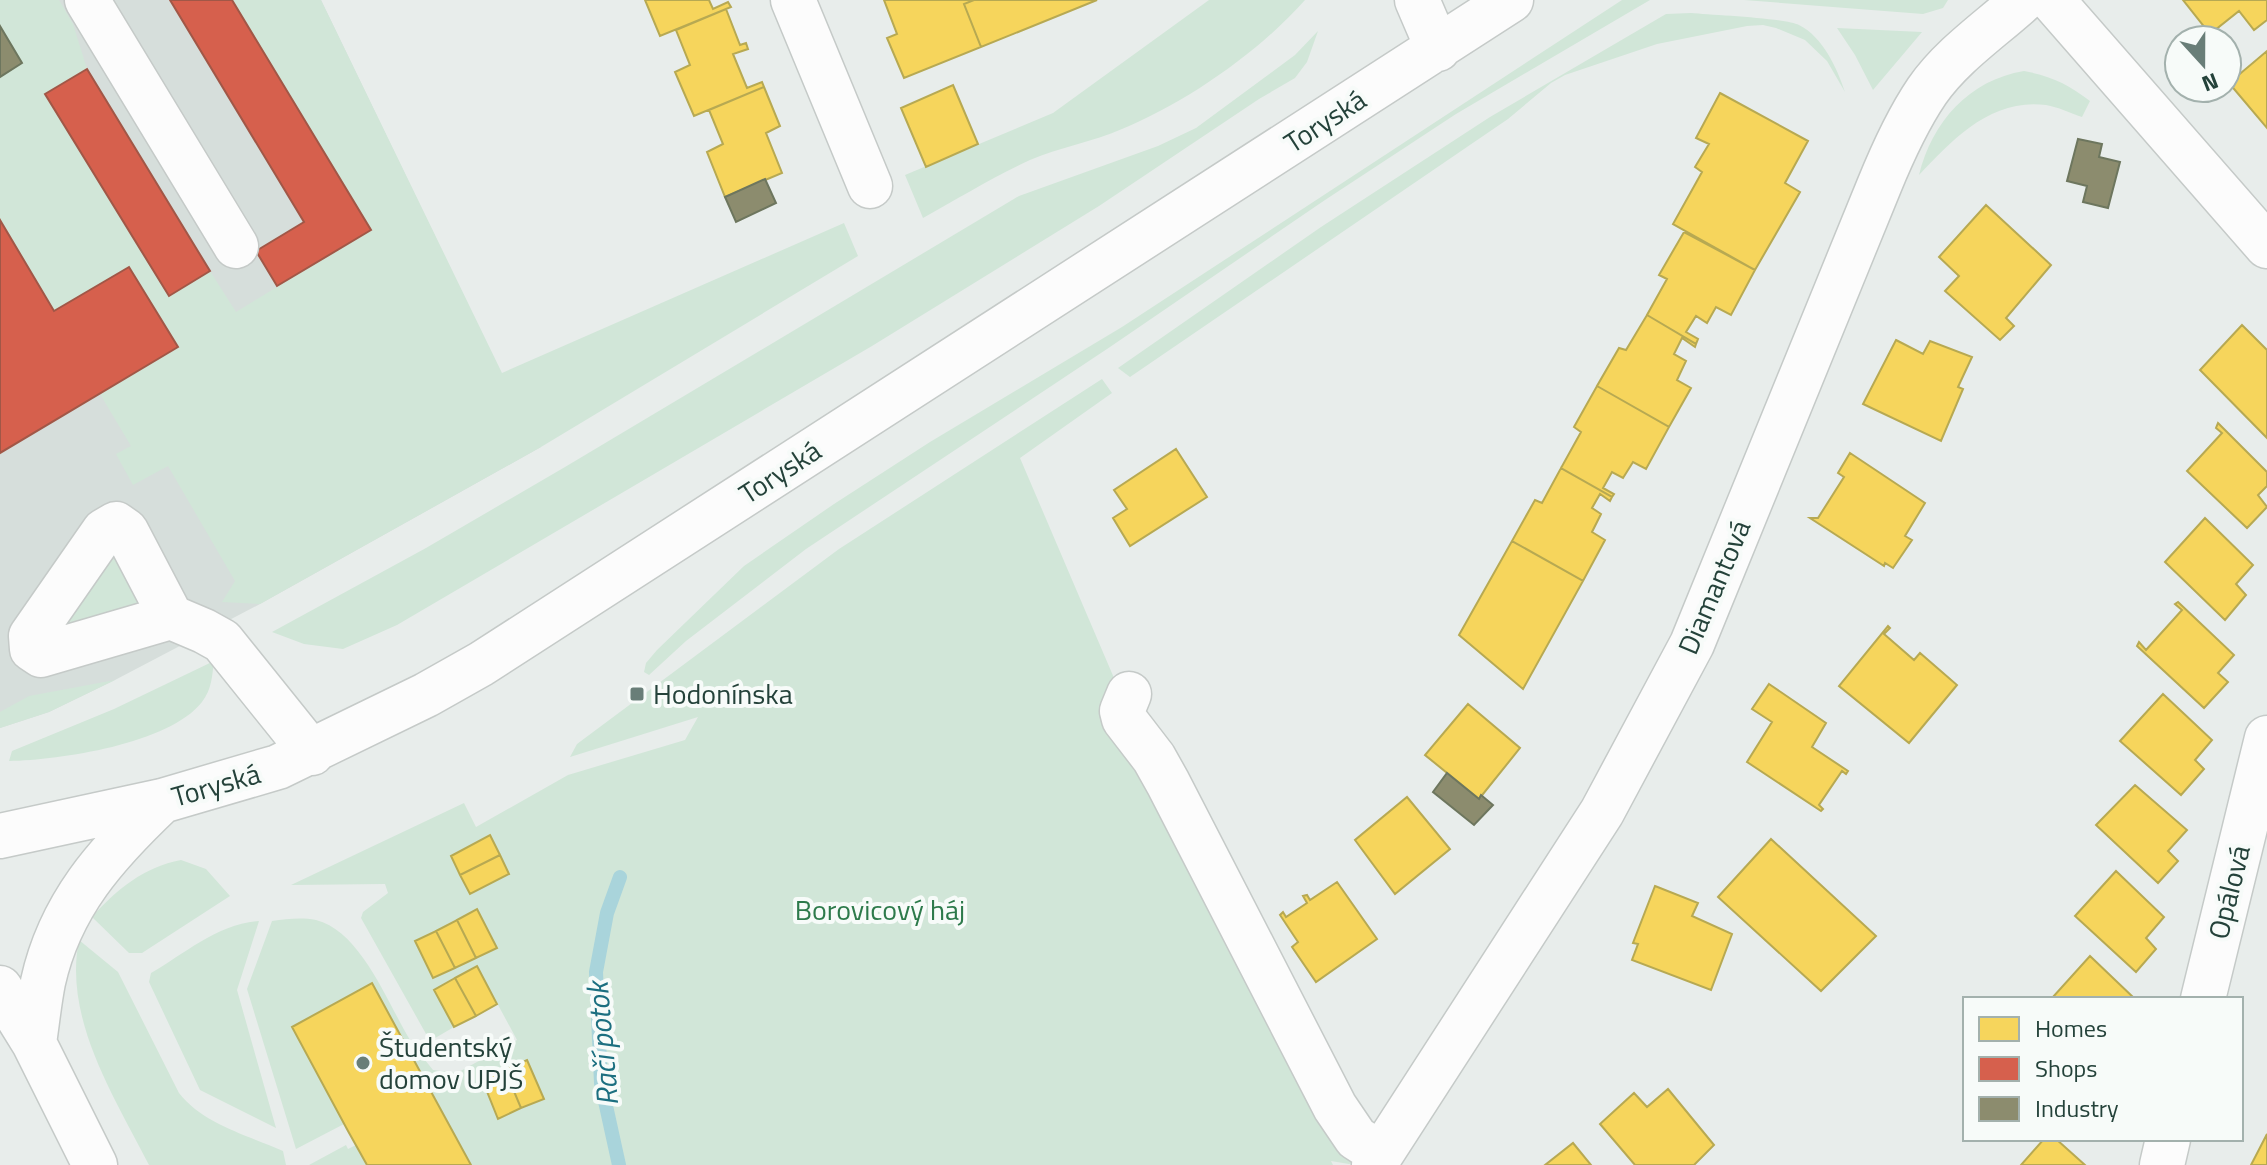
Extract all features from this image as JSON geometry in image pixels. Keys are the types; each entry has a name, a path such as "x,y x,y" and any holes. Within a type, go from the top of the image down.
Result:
{"street":[{"path":"87,0 236,246"},
{"path":"793,0 870,186"},
{"path":"1417,0 1438,49"},
{"name":"Toryská","path":"0,836 162,801 278,767 312,753 481,664 1511,0"},
{"name":"Diamantová","path":"1377,1159 1602,812 1692,644 1879,186 1910,122 1928,90 1956,59 2023,0"},
{"path":"2052,0 2267,246"},
{"path":"171,617 222,641 312,753"},
{"path":"1129,694 1122,711 1124,719 1154,758 1168,783 1340,1115 1356,1138 1377,1159"},
{"name":"Opálová","path":"2203,997 2267,738"},
{"path":"34,1043 43,981 65,919 82,887 119,842 162,801"},
{"path":"0,988 34,1043 95,1165"},
{"path":"2162,1165 2168,1141"}],"shaded area":[{"path":"0,0 321,0 501,373 541,447 260,604 115,680 49,712 0,728"}],"green space":[{"path":"0,0 59,0 73,24 87,69 45,94 169,296 210,271 236,312 370,230 232,0 321,0 502,373 844,223 858,256 541,447 260,604 222,602 235,581 168,466 133,485 116,454 131,446 100,394 178,347 129,267 54,311 0,220 0,77 22,63 0,26"},
{"path":"1209,0 1305,0 1244,57 1171,105 1111,134 1030,160 923,218 905,175 1053,113"},
{"path":"1622,0 1650,0 1456,114 1325,200 806,549 686,641 649,675 644,672 646,663 657,650 744,566 834,504 930,442 1122,327"},
{"path":"1744,0 1948,0 1943,8 1923,14"},
{"path":"1691,13 1799,25 1822,45 1845,92 1827,61 1805,40 1763,25 1657,44 1565,75 1508,119 1130,377 1118,368 1321,227 1490,117 1666,14"},
{"path":"1837,28 1922,32 1873,90"},
{"path":"1318,31 1307,62 1295,78 1099,206 872,346 397,625 343,649 304,644 272,632 565,467 1019,196 1158,146 1196,128 1295,55"},
{"path":"2024,71 2059,82 2090,101 2082,117 2046,105 2008,108 1960,135 1919,175 1933,138 1956,106 1986,84"},
{"name":"Borovicový háj","path":"1102,379 1112,393 1020,458 1117,685 1362,1160 1349,1164 1331,1161 1333,1165 471,1165 372,983 292,1027 344,1124 296,1149 247,989 272,921 316,920 347,938 372,971 410,1040 433,1070 457,1073 517,1040 477,966 435,990 454,1027 430,1041 361,918 363,912 388,893 385,884 291,885 464,803 476,827 568,775 685,740 698,717 570,757 577,744 839,549","holes":["490,835 470,894 451,856","477,909 497,948 434,978 416,941","527,1060 544,1099 498,1118 482,1079"]},
{"path":"116,559 147,609 59,632 108,561"},
{"path":"214,661 210,687 202,702 186,717 165,729 140,739 84,753 9,761 12,751 114,709"},
{"path":"115,680 49,712 0,728 0,712 29,696"},
{"path":"181,860 206,869 230,896 142,953 129,953 92,917 132,881 155,868"},
{"path":"259,921 237,990 276,1128 200,1090 149,982 151,973 216,933"},
{"path":"79,940 118,972 179,1093 189,1104 213,1121 283,1151 286,1165 149,1165 108,1085 85,1028 78,999 76,970"},
{"path":"346,1145 348,1149 356,1145 367,1165 309,1165"}],"building: Homes":[{"path":"645,0 709,0 713,9 728,2 731,7 660,36"},
{"path":"884,0 974,0 964,4 981,47 904,78 887,38 897,34"},
{"path":"974,0 1097,0 981,47 964,4"},
{"path":"2183,0 2267,0 2267,20 2254,30 2239,11 2223,24 2202,24"},
{"path":"726,9 740,45 746,43 748,49 733,54 747,88 762,82 764,87 694,116 675,72 690,65 676,30"},
{"path":"2267,51 2267,128 2243,100 2243,71"},
{"path":"953,85 978,144 926,167 901,108"},
{"path":"764,87 780,126 766,133 782,173 725,197 707,152 723,144 709,110"},
{"path":"1720,93 1808,141 1785,183 1800,192 1755,270 1673,224 1702,172 1695,167 1709,144 1696,138"},
{"path":"1986,205 2051,265 2006,318 2014,326 2000,340 1945,291 1959,276 1939,257"},
{"path":"1684,232 1755,270 1731,315 1716,307 1707,323 1696,316 1686,332 1698,339 1696,344 1647,315 1667,279 1659,275"},
{"path":"1647,315 1696,344 1695,347 1682,338 1674,354 1686,361 1677,380 1691,388 1669,427 1597,386 1619,348 1626,350"},
{"path":"2242,325 2267,350 2267,438 2200,370"},
{"path":"1896,340 1923,354 1930,341 1972,357 1958,387 1963,389 1941,441 1863,404"},
{"path":"1597,386 1669,427 1646,469 1633,462 1623,478 1612,472 1603,488 1614,494 1612,497 1561,468 1581,432 1574,427"},
{"path":"2218,423 2267,472 2267,486 2258,495 2267,507 2247,528 2187,471 2222,433 2216,428"},
{"path":"1176,449 1207,497 1130,546 1113,518 1127,509 1114,490"},
{"path":"1850,453 1925,503 1905,536 1912,540 1893,568 1885,563 1884,566 1810,518 1818,518 1844,477 1838,473"},
{"path":"1561,468 1612,497 1610,501 1600,494 1592,508 1601,514 1592,532 1605,540 1583,581 1512,541 1535,500 1542,503"},
{"path":"2205,518 2253,565 2236,584 2246,595 2225,620 2165,562"},
{"path":"1512,541 1583,581 1523,689 1459,635"},
{"path":"2178,602 2234,655 2218,673 2228,682 2204,708 2137,646 2139,642 2146,650 2182,610 2175,604"},
{"path":"1888,626 1890,628 1884,634 1914,660 1920,653 1957,685 1909,743 1839,686"},
{"path":"1769,684 1826,723 1812,747 1848,771 1846,774 1842,771 1819,805 1823,809 1821,811 1747,762 1772,722 1752,709"},
{"path":"2163,694 2212,740 2195,760 2204,769 2181,795 2120,741"},
{"path":"1468,704 1520,748 1479,799 1425,755"},
{"path":"2135,785 2187,830 2168,851 2178,861 2158,883 2096,825"},
{"path":"1407,797 1450,849 1395,894 1355,840"},
{"path":"490,835 500,855 460,875 451,856"},
{"path":"1771,839 1876,936 1821,991 1718,897"},
{"path":"500,855 509,874 470,894 460,875"},
{"path":"2116,871 2164,917 2146,938 2156,949 2136,972 2075,916"},
{"path":"1337,882 1377,939 1316,982 1292,947 1298,942 1280,915 1283,912 1286,917 1307,903 1303,896 1307,895 1310,900"},
{"path":"1655,886 1698,903 1692,916 1732,934 1711,990 1632,960 1638,944 1633,943"},
{"path":"477,909 497,948 476,958 457,920"},
{"path":"457,920 476,958 455,968 436,931"},
{"path":"436,931 455,968 433,978 415,941"},
{"path":"2090,956 2133,997 2053,997"},
{"path":"477,966 497,1004 476,1016 455,978"},
{"path":"455,978 476,1016 454,1027 434,990"},
{"name":"Študentský domov UPJŠ","path":"372,983 471,1165 367,1165 348,1131 292,1027"},
{"path":"527,1060 544,1099 521,1108 505,1070"},
{"path":"505,1070 521,1108 498,1119 482,1079"},
{"path":"1668,1089 1714,1145 1694,1165 1635,1165 1600,1124 1634,1093 1647,1107"},
{"path":"2267,1134 2267,1165 2251,1165"},
{"path":"2042,1141 2058,1141 2085,1165 2021,1165"},
{"path":"1573,1143 1591,1165 1545,1165"}],"building: Shops":[{"path":"170,0 232,0 371,230 277,286 256,251 304,222"},
{"path":"87,69 210,271 169,296 45,94"},
{"path":"0,220 54,311 129,267 178,347 0,453"}],"building: Industry":[{"path":"0,26 22,63 0,77"},
{"path":"2078,139 2102,144 2099,157 2120,162 2108,208 2083,202 2087,186 2067,181"},
{"path":"765,179 776,203 736,222 725,197"},
{"path":"1447,773 1479,799 1481,795 1493,805 1474,825 1433,792"}],"waterway":[{"name":"Račí potok","path":"619,1165 601,1083 596,972 607,913 620,877"}],"place":[{"name":"Hodonínska","path":"637,694"},
{"name":"Študentský domov UPJŠ","path":"363,1063"}]}
